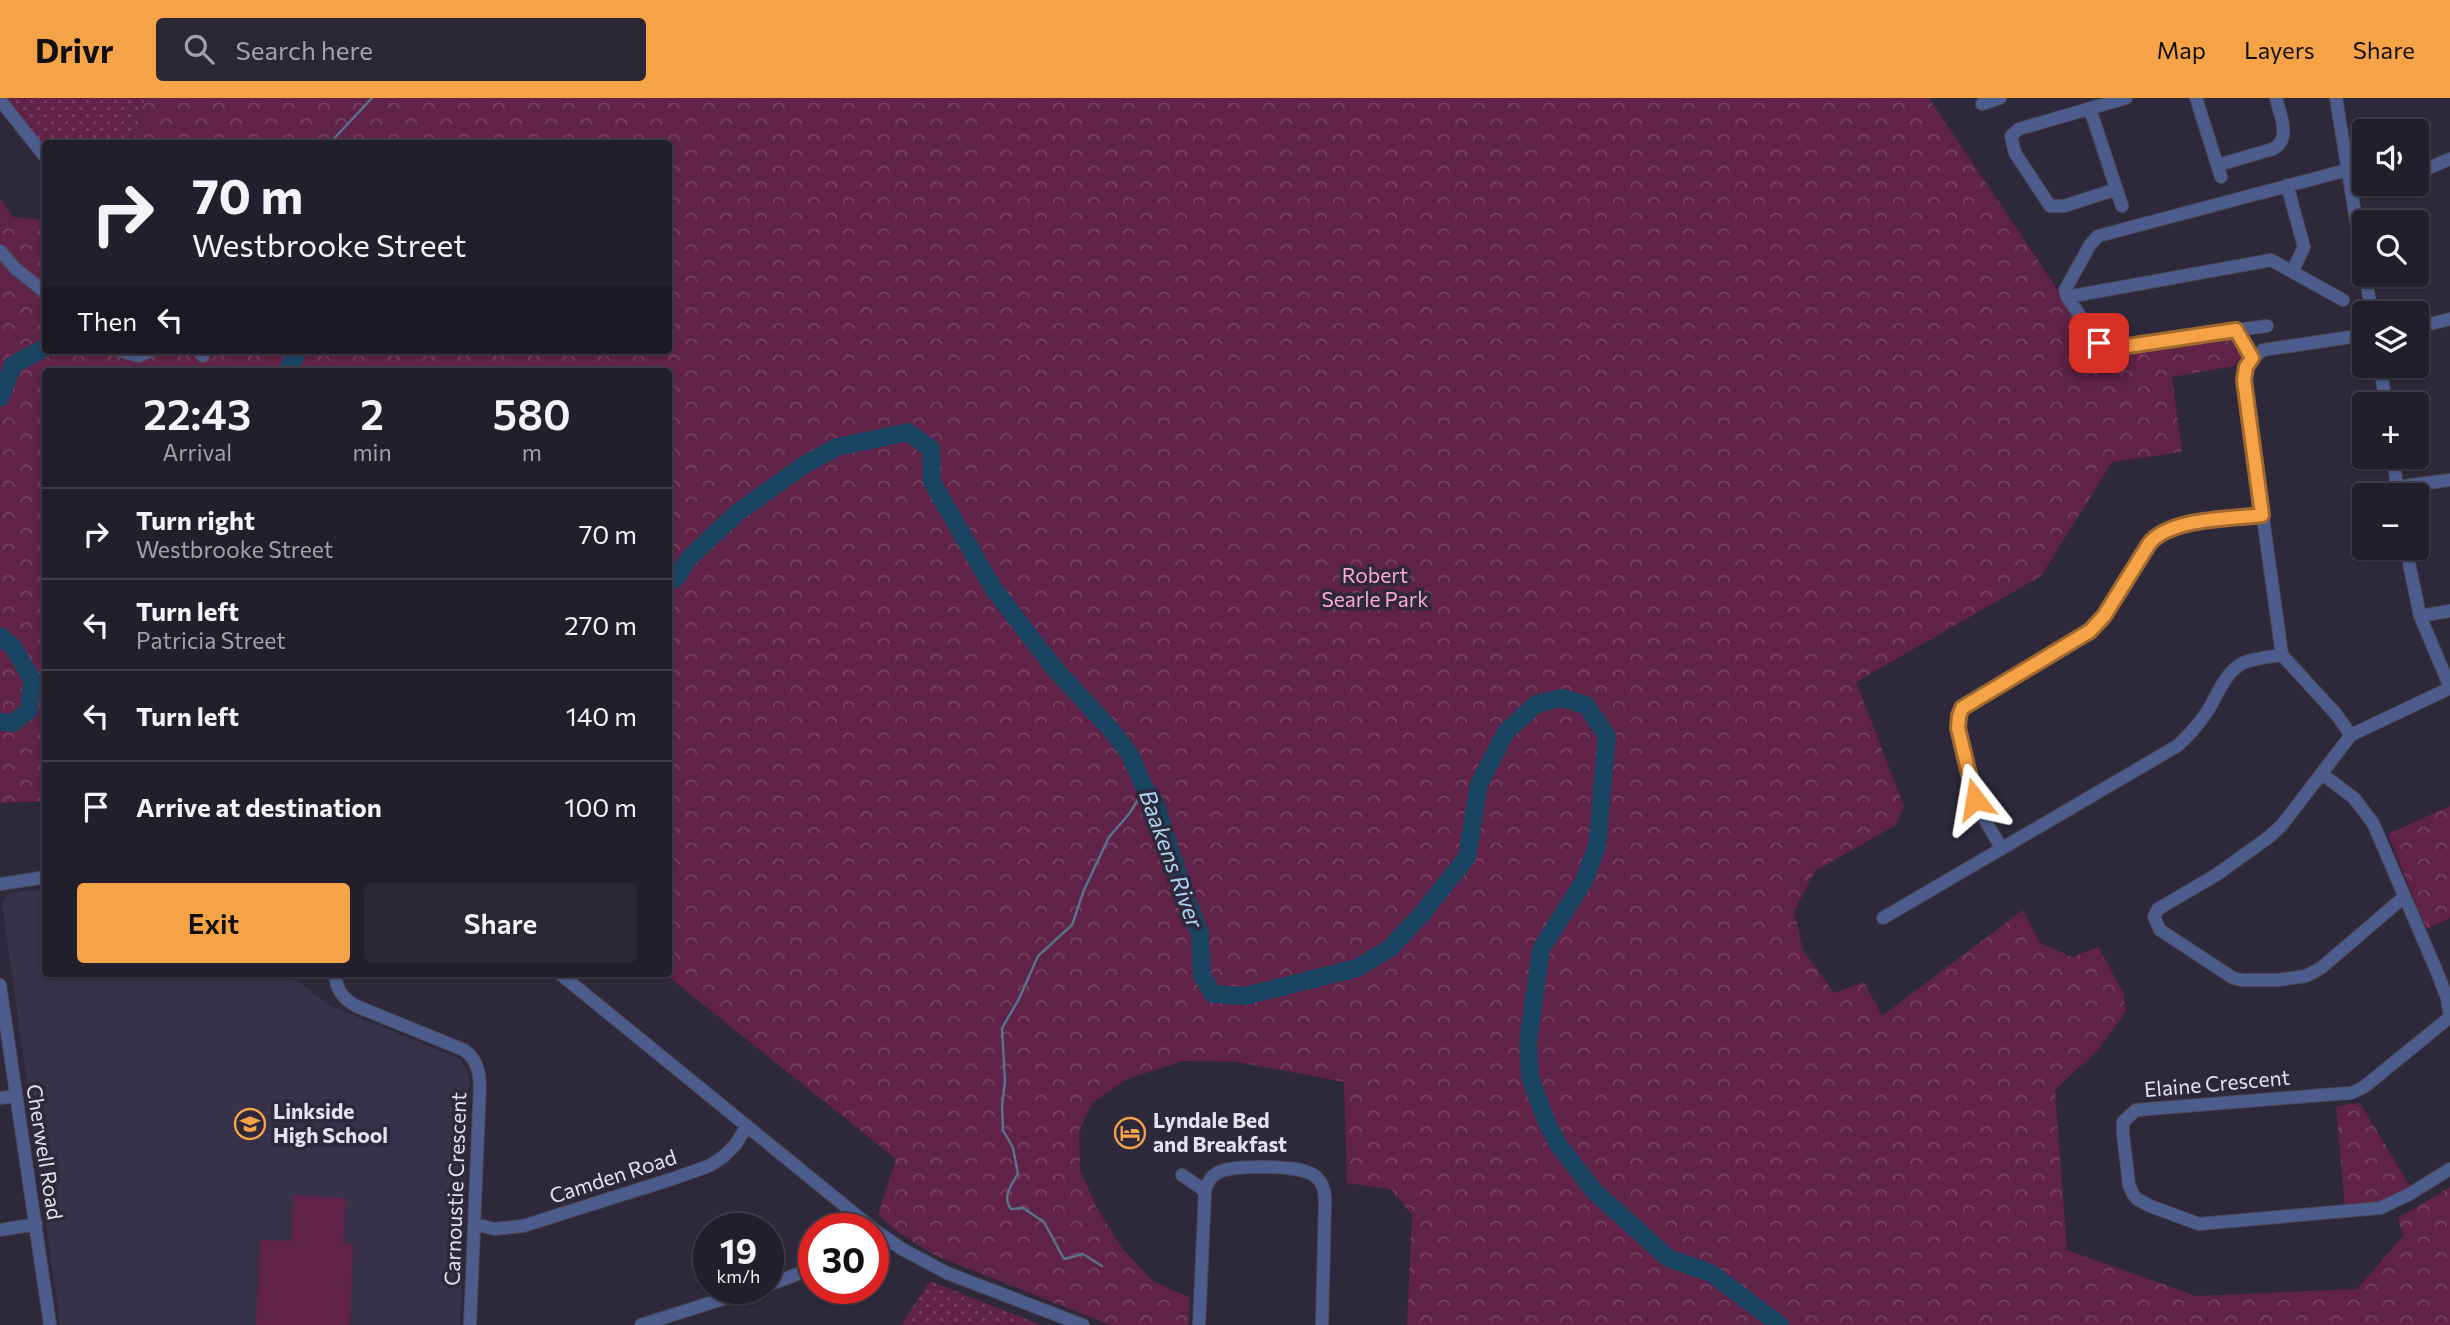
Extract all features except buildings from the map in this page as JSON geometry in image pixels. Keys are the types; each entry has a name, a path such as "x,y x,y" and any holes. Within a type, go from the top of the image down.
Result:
{"street":[{"path":"1983,105 2000,98"},
{"path":"2117,190 2064,206 2050,206 2012,148 2011,136 2015,131 2126,98"},
{"path":"2196,98 2220,171 2280,145 2284,134 2276,98"},
{"path":"2336,98 2354,210"},
{"path":"0,100 42,154"},
{"path":"2090,109 2122,206"},
{"path":"2429,168 2450,159"},
{"path":"2267,326 2105,347 2099,343 2067,297 2066,286 2098,236 2347,170"},
{"path":"2287,186 2304,247 2293,270"},
{"path":"0,251 16,269 42,290"},
{"path":"2067,297 2268,260 2293,270 2343,300"},
{"path":"2429,324 2450,319"},
{"path":"2236,330 2252,358"},
{"path":"2351,735 2336,714 2282,656 2244,380 2246,367 2252,358 2269,348 2352,337"},
{"path":"2429,484 2450,480"},
{"path":"2002,849 1975,799 1958,728 1962,708 2090,631 2104,616 2158,534 2179,526 2262,515"},
{"path":"2404,897 2321,968 2306,976 2278,980 2233,978 2160,930 2154,918 2158,909 2216,875 2282,825 2351,735 2450,688 2420,616 2408,560"},
{"path":"2420,616 2450,611"},
{"path":"1883,918 2177,746 2191,733 2236,667 2255,659 2282,656"},
{"path":"2322,774 2354,798 2368,814 2437,972 2447,998 2450,1017"},
{"path":"0,884 42,878"},
{"name":"Carnoustie Crescent","path":"336,977 337,986 346,1000 464,1050 475,1061 480,1087 470,1325"},
{"path":"564,977 851,1213"},
{"name":"Cherwell Road","path":"0,985 50,1325"},
{"name":"Elaine Crescent","path":"2450,1017 2358,1090 2136,1110 2123,1122 2123,1134 2129,1185 2137,1199 2199,1224 2380,1208 2408,1195 2450,1168"},
{"path":"0,1098 16,1096"},
{"name":"Camden Road","path":"475,1224 494,1229 523,1226 709,1166 736,1144 746,1127"},
{"path":"1199,1325 1205,1191 1213,1176 1227,1169 1299,1169 1317,1177 1325,1195 1322,1325"},
{"path":"1182,1175 1205,1191"},
{"path":"0,1230 36,1224"},
{"path":"889,1241 947,1273 1083,1325"},
{"path":"641,1325 707,1304"}],"shaded area":[{"name":"Linkside High School","path":"42,889 42,977 292,977 329,1005 460,1059 469,1074 460,1325 60,1325 2,902 9,893"}],"green space":[{"path":"0,98 145,98 136,140 42,140 42,154"},
{"name":"Robert Searle Park","path":"145,98 1929,98 2100,353 2233,335 2246,351 2234,366 2172,377 2182,452 2112,462 2041,576 1856,682 1904,806 1896,825 1815,871 1794,911 1803,950 1834,993 1864,982 1882,1016 2023,910 2040,943 2072,957 2098,947 2123,992 2126,1011 2098,1050 2055,1090 2067,1250 2196,1296 2357,1289 2403,1236 2398,1218 2450,1187 2450,1325 1407,1325 1412,1215 1391,1189 1347,1183 1344,1082 1238,1062 1183,1061 1127,1079 1092,1103 1079,1132 1080,1169 1096,1207 1123,1249 1154,1282 1189,1297 1189,1325 1110,1325 934,1255 889,1224 889,1213 879,1213 896,1159 669,977 672,977 672,368 42,368 42,801 0,803 0,199 13,217 42,220 42,354 672,354 672,140 136,140"},
{"path":"2450,806 2450,918 2426,929 2388,834"},
{"path":"2360,1103 2410,1186 2383,1201 2345,1207 2336,1106"},
{"path":"294,1195 346,1198 343,1244 353,1245 350,1325 256,1325 260,1240 291,1241"},
{"path":"930,1281 1041,1325 901,1325"}],"waterway":[{"path":"333,140 372,98"},
{"name":"Baakens River","path":"0,398 13,365 42,349"},
{"name":"Baakens River","path":"289,368 296,354"},
{"name":"Baakens River","path":"672,580 688,559 737,513 804,465 837,447 908,432 931,449 932,482 993,588 1055,669 1113,732 1130,755 1145,789 1155,802 1200,934 1202,975 1213,994 1245,996 1357,968 1389,949 1421,915 1467,857 1479,784 1506,732 1536,704 1562,698 1586,705 1607,736 1597,846 1584,881 1541,949 1528,1042 1530,1077 1558,1144 1594,1191 1668,1258 1711,1273 1780,1325"},
{"name":"Baakens River","path":"0,636 13,647 32,679 29,710 13,723 0,722"},
{"path":"1102,1266 1083,1254 1064,1259 1044,1222 1023,1208 1011,1209 1008,1205 1008,1191 1018,1174 1013,1148 1003,1130 1005,1081 1002,1028 1019,999 1038,956 1072,925 1084,890 1109,837 1129,814 1145,789"}],"place":[{"name":"Linkside High School","path":"250,1124"},
{"name":"Lyndale Bed and Breakfast","path":"1130,1133"}],"route":[{"path":"1975,799 1958,728 1962,708 2090,631 2104,616 2154,537 2164,530 2262,515 2244,380 2246,367 2252,358 2236,330 2114,348 2101,346 2099,343"}]}
